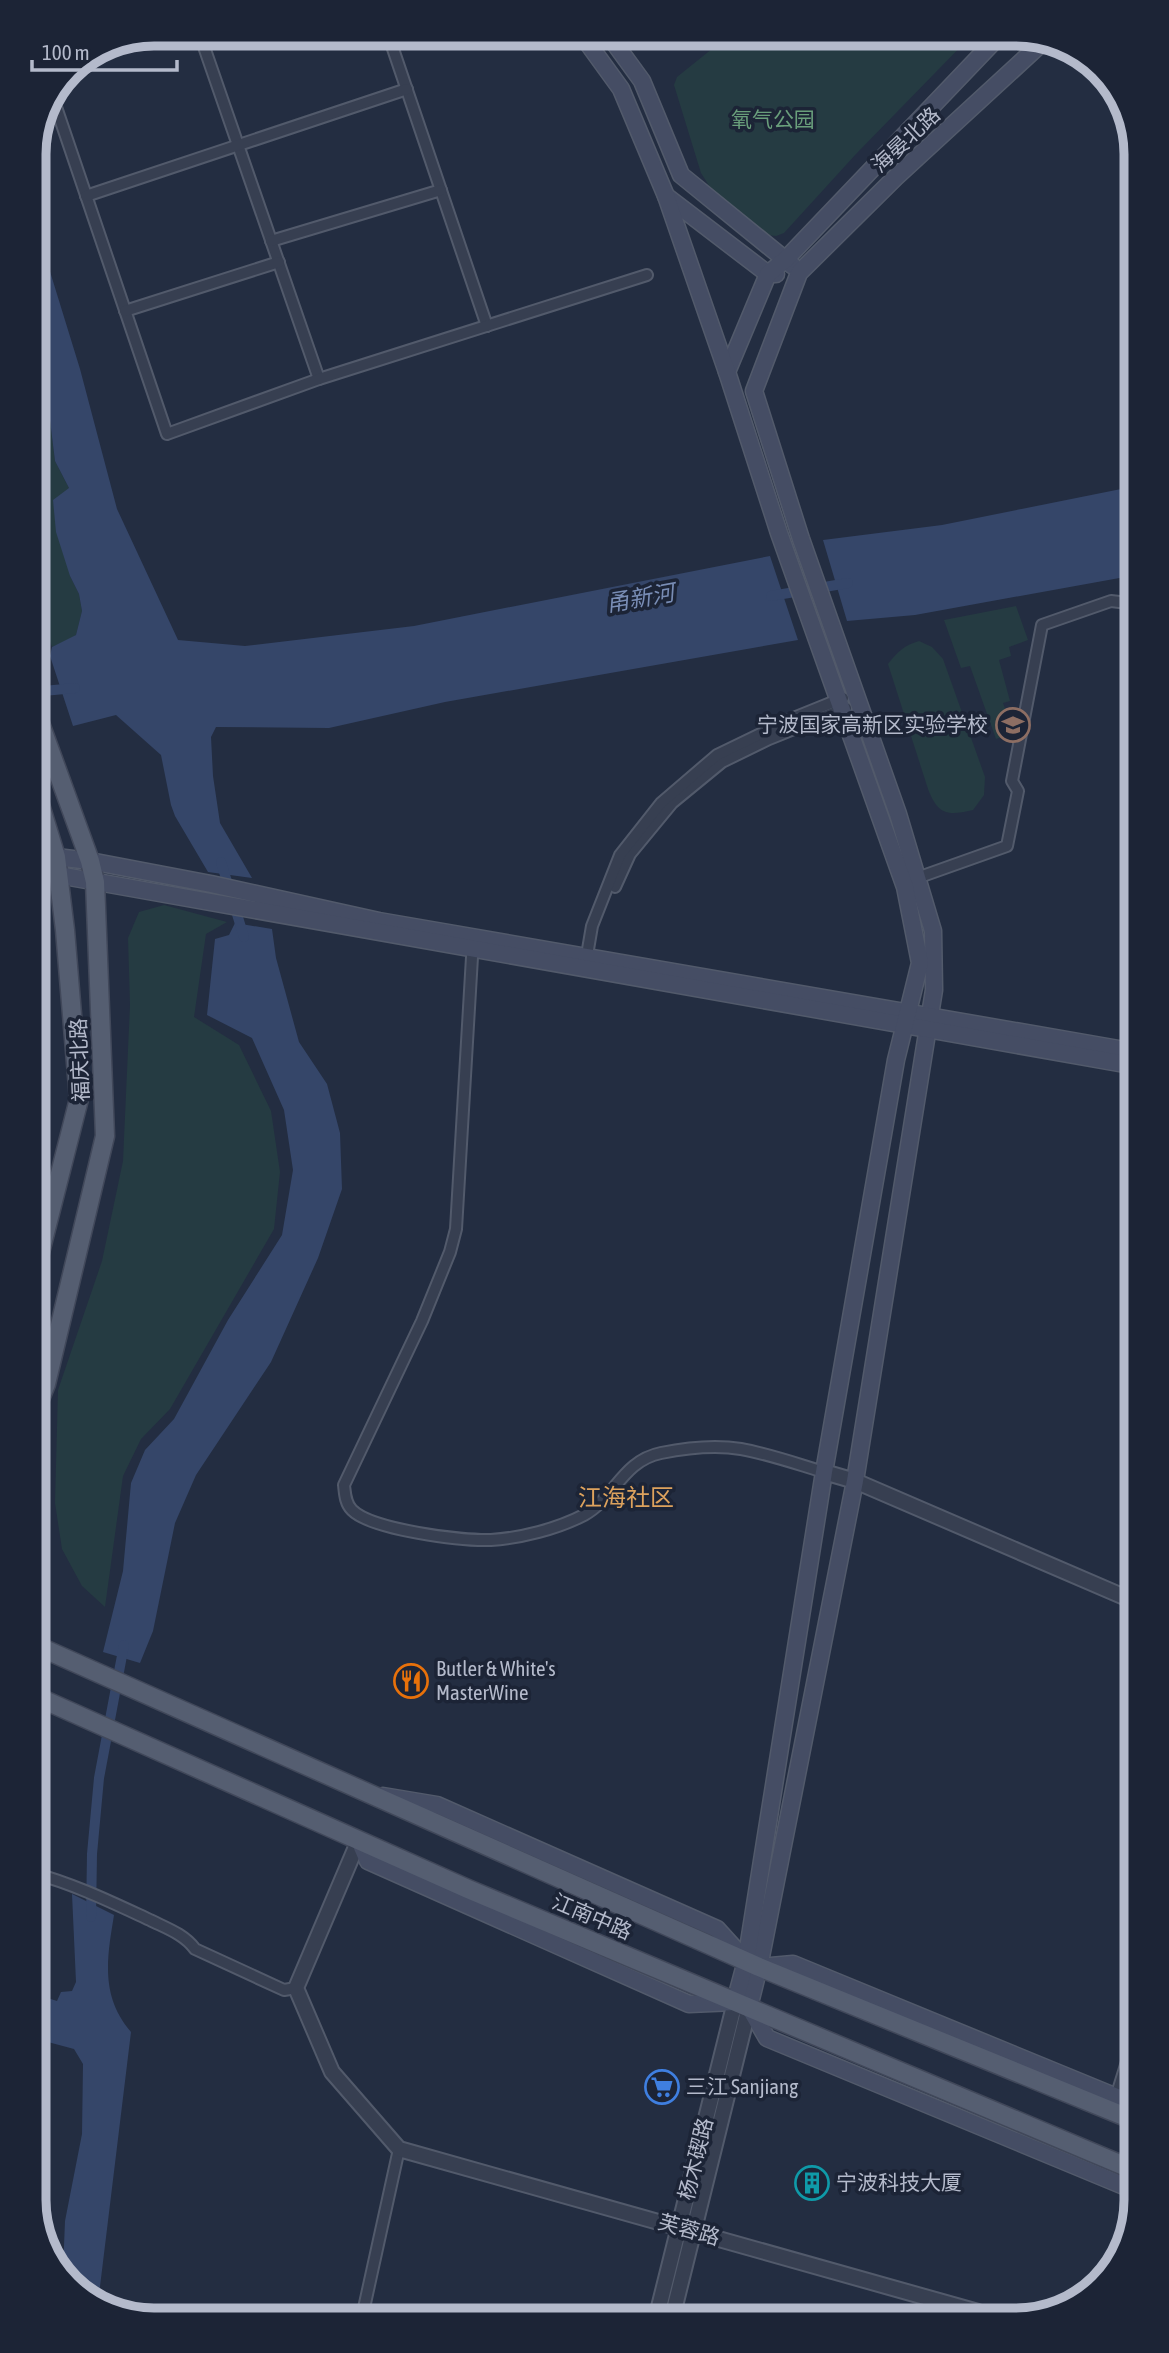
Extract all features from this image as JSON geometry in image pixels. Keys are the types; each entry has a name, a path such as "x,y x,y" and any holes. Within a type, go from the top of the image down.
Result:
{"main road":[{"path":"589,46 621,89 666,196 782,542 905,887 920,963 896,1060 824,1472 752,1964"},
{"path":"616,46 642,81 681,175 786,259 799,273"},
{"name":"海晏北路","path":"768,274 786,259 989,46"},
{"name":"海晏北路","path":"799,273 896,177 1036,48"},
{"path":"666,196 768,274 799,273"},
{"path":"799,273 754,391 801,540 898,814 933,931 934,990 855,1481 742,2005 767,2038 1124,2186"},
{"path":"727,372 768,274"},
{"name":"福庆北路","path":"46,739 95,882 105,1136 46,1384"},
{"name":"福庆北路","path":"46,824 56,857 65,930 79,1099 46,1229"},
{"path":"46,859 56,857 90,861 211,884 475,943"},
{"path":"46,869 58,875 258,911 475,943 906,1019 1124,1064"},
{"path":"928,1023 1124,1050"},
{"name":"江南中路","path":"46,1650 752,1964 1124,2116"},
{"name":"江南中路","path":"46,1701 359,1840 1124,2166"},
{"path":"752,1964 793,1964 1124,2100"}],"street":[{"path":"203,45 319,379"},
{"path":"392,45 488,326"},
{"path":"86,196 407,89"},
{"path":"56,108 167,434 319,379 647,275"},
{"path":"271,241 441,190"},
{"path":"125,311 279,262"},
{"path":"917,878 1007,845 1018,791 1012,781 1042,625 1111,601 1124,603"},
{"path":"588,963 601,917 630,853 672,803 722,762 857,698"},
{"path":"475,943 456,1229 437,1289 344,1485 345,1498 351,1509 365,1518 402,1529 445,1537 491,1540 520,1536 583,1515 600,1504 632,1466 657,1454 720,1447 742,1449 855,1481 1124,1597"},
{"path":"359,1840 296,1988 332,2072 399,2149 364,2307"},
{"path":"46,1876 71,1883 125,1908 187,1939 195,1949 284,1990 296,1988"},
{"name":"杨木碶路","path":"659,2308 742,2005"},
{"name":"杨木碶路","path":"675,2308 694,2232 742,2005"},
{"path":"1116,2097 1124,2071"},
{"name":"芙蓉路","path":"399,2149 964,2308"}],"green space":[{"name":"氧气公园","path":"716,46 961,46 856,154 784,233 776,236 747,233 732,222 701,173 674,85 677,77"},
{"path":"46,398 55,461 69,488 70,576 79,594 82,611 76,635 52,647 46,631"},
{"path":"1016,606 1028,640 1009,647 1011,656 999,660 1010,701 1003,703 1014,733 996,739 970,666 961,668 944,620"},
{"path":"919,641 932,647 943,659 985,777 984,795 973,810 945,812 932,798 888,664 902,650"},
{"path":"164,905 227,922 206,934 194,1017 239,1045 271,1111 280,1172 274,1229 170,1409 141,1439 123,1476 105,1607 82,1586 62,1549 55,1503 58,1390 102,1261 123,1161 130,1005 128,938 139,912"}],"water":[{"path":"46,262 80,369 117,509 178,640 245,646 414,626 770,556 798,640 445,702 329,728 216,727 211,737 220,823 252,878 208,872 175,816 161,755 116,715 73,726 50,656 52,647 76,635 82,611 79,594 70,576 56,532 53,500 69,488 55,461 48,404"},
{"path":"1124,488 1124,577 915,615 847,621 823,540 942,525"},
{"path":"235,923 272,929 276,958 299,1042 327,1084 340,1133 342,1189 318,1258 271,1362 196,1475 175,1523 153,1631 140,1663 103,1652 123,1571 131,1483 145,1450 174,1419 228,1320 282,1235 293,1170 284,1110 252,1038 207,1015 215,939 229,935"},
{"path":"72,1894 114,1915 108,1961 110,1990 114,2005 131,2032 99,2292 77,2276 63,2259 65,2221 82,2134 83,2064 74,2049 46,2041 46,1998 57,2001 61,1992 72,1991 76,1982"}],"waterway":[{"name":"甬新河","path":"771,596 848,583"},
{"name":"甬新河","path":"46,691 75,688"},
{"path":"221,862 244,937"},
{"path":"91,1917 92,1854 99,1778 124,1645"}],"place":[{"name":"宁波国家高新区实验学校","path":"1013,725"},
{"name":"Butler & White's MasterWine","path":"411,1681"},
{"name":"三江 Sanjiang","path":"662,2087"},
{"name":"宁波科技大厦","path":"812,2183"}],"district":[{"name":"江海社区","path":"626,1498"}]}
